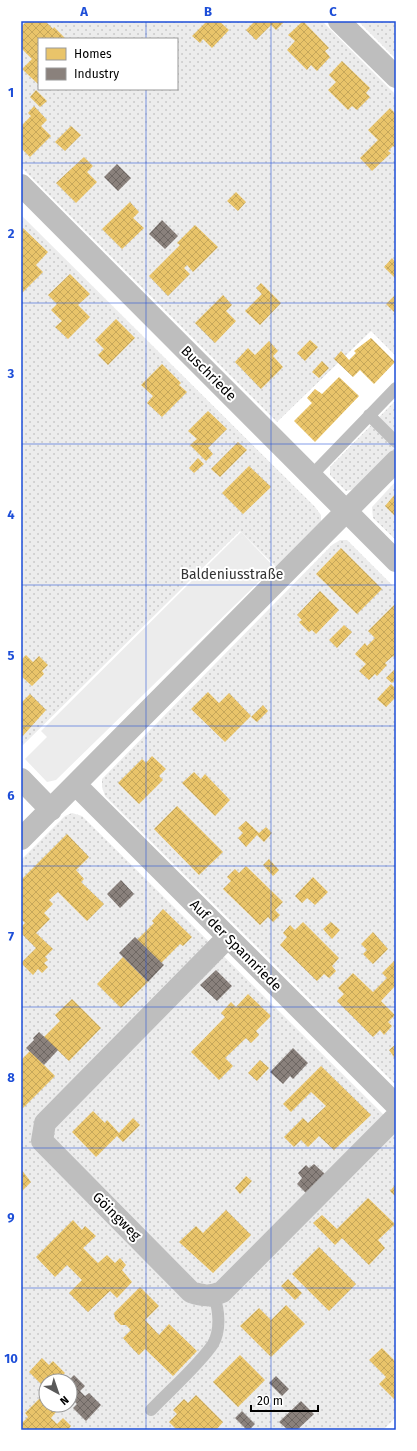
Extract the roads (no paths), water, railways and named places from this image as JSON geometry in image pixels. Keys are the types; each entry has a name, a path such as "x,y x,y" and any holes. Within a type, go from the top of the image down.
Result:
{"street":[{"path":"339,21 396,77"},
{"name":"Buschriede","path":"21,185 396,562"},
{"path":"21,839 396,461"},
{"path":"21,779 51,810"},
{"name":"Auf der Spannriede","path":"76,785 396,1105"},
{"name":"Göingweg","path":"214,1296 203,1296 191,1292 42,1141 45,1123 228,937"},
{"path":"214,1296 222,1292 396,1117"}],"lane":[{"path":"311,476 396,388"},
{"path":"370,415 396,442"},
{"path":"151,1410 213,1343 218,1326 218,1307 214,1296"}],"park label":[{"name":"Baldeniusstraße","path":"232,574"}]}
